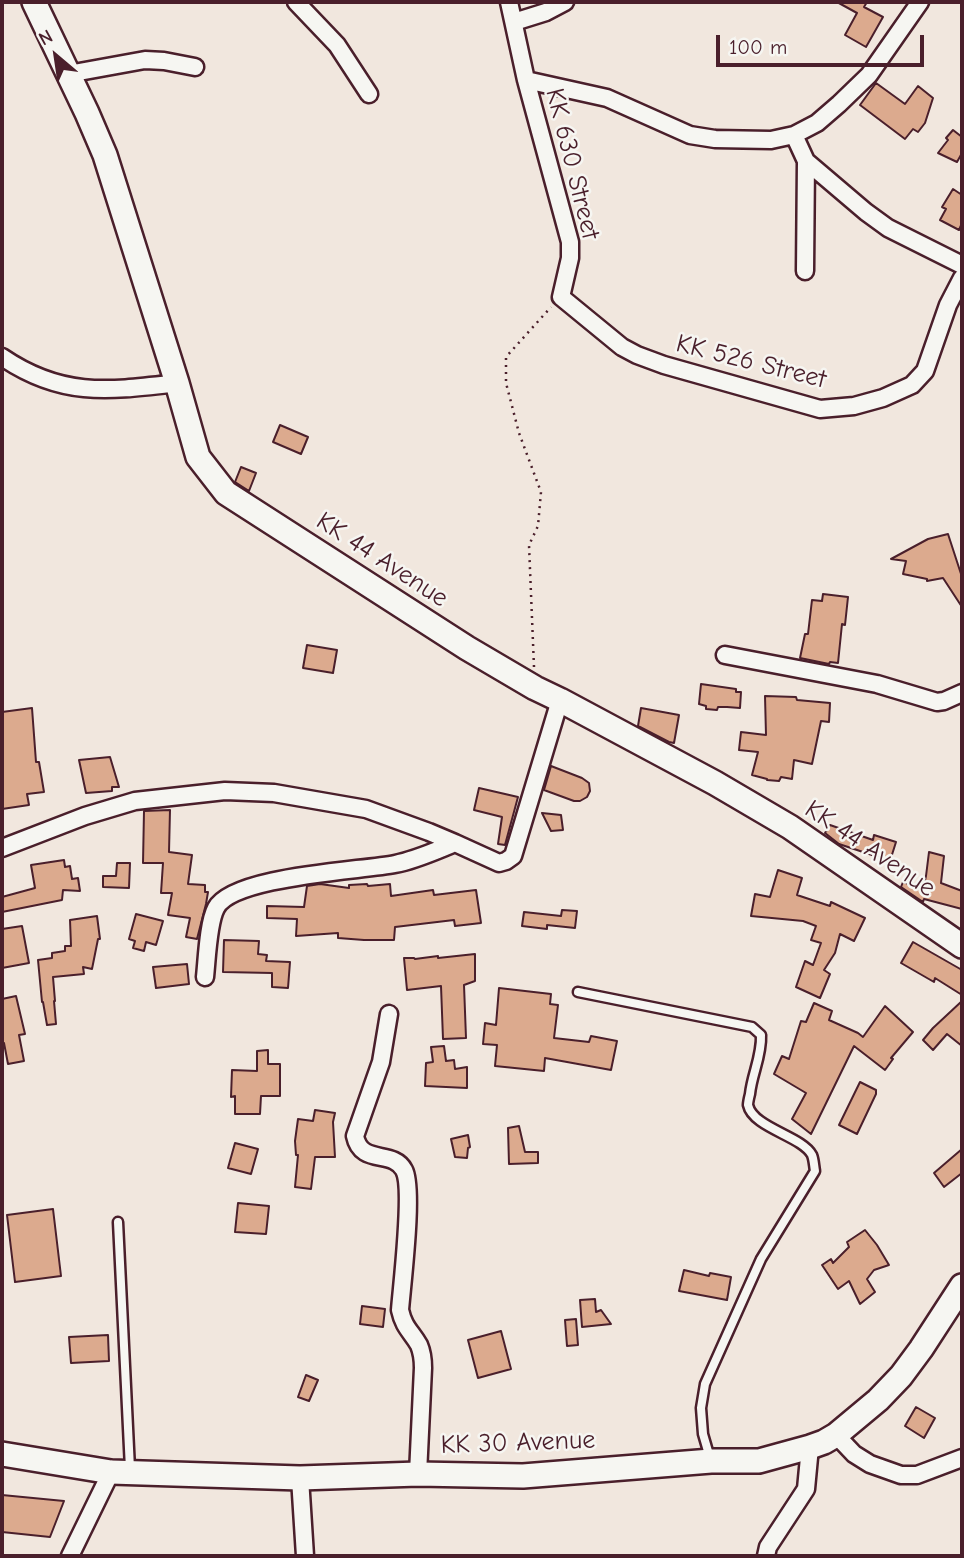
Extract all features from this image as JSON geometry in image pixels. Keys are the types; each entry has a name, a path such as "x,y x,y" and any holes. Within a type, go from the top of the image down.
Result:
{"main road":[{"name":"KK 44 Avenue","path":"34,2 105,155 198,457 226,493 467,648 535,688 715,783 790,827 962,946"},
{"name":"KK 30 Avenue","path":"2,1454 120,1472 300,1478 418,1474 523,1476 711,1461 759,1461 810,1447 836,1435 878,1400 901,1376 921,1349 962,1286"}],"street":[{"path":"296,2 337,45 369,94"},
{"name":"KK 630 Street","path":"509,2 526,80 570,242 570,258 561,297"},
{"path":"514,22 546,12 565,2"},
{"path":"526,80 607,97 690,135 715,139 771,140 794,135 817,123 869,75 920,2"},
{"path":"68,74 145,60 195,67"},
{"path":"794,135 806,161 866,212 888,228 962,265"},
{"path":"805,271 806,161"},
{"name":"KK 526 Street","path":"561,297 622,347 637,355 820,409 854,406 883,398 912,385 925,371 948,305 962,278"},
{"path":"2,357 27,372 75,389 115,390 177,383"},
{"path":"726,655 886,686 929,700 944,701 962,692"},
{"path":"2,848 135,801 225,791 274,793 366,809 429,832 499,863 506,862 513,856 560,700"},
{"path":"205,977 216,908 226,897 237,891 287,879 390,865 413,860 456,844"},
{"path":"389,1014 381,1062 355,1136 356,1144 362,1152 395,1161 404,1169 408,1183 400,1310 402,1323 419,1345 422,1356 418,1474"},
{"path":"836,1435 854,1454 870,1464 901,1475 917,1475 962,1458"},
{"path":"765,1556 768,1547 806,1489 810,1447"},
{"path":"70,1556 120,1472"},
{"path":"300,1478 305,1556"}],"lane":[{"path":"578,992 752,1027 761,1035 761,1048 748,1105 766,1124 806,1147 813,1157 815,1171 761,1259 705,1384 701,1408 703,1434 711,1461"},
{"path":"118,1222 120,1472"}],"path":[{"path":"535,688 529,545 538,526 541,492 519,433 506,383 506,357 561,297"}],"building":[{"path":"837,2 867,2 864,7 883,17 866,47 845,35 857,13"},
{"path":"876,83 905,104 918,86 933,98 925,123 918,132 913,129 905,139 860,105"},
{"path":"953,130 962,137 962,153 957,162 938,153"},
{"path":"953,189 962,195 962,223 959,230 940,220 946,209 942,207"},
{"path":"280,425 308,437 301,454 273,442"},
{"path":"241,467 256,473 249,491 235,482"},
{"path":"948,534 962,577 962,607 943,578 927,581 903,574 906,561 891,559 928,539"},
{"path":"823,594 848,597 838,663 829,664 800,658 805,634 808,634 812,600 822,601"},
{"path":"307,645 337,650 333,673 303,668"},
{"path":"701,684 741,692 740,708 706,709 706,706 699,704"},
{"path":"765,696 796,697 797,700 830,703 829,722 821,721 812,764 794,760 792,779 781,777 779,781 767,780 752,775 758,752 739,750 741,732 766,735"},
{"path":"32,708 36,762 39,762 44,792 27,794 29,805 2,809 2,712"},
{"path":"641,708 679,715 674,743 638,726"},
{"path":"110,757 119,787 112,787 112,791 86,793 79,760"},
{"path":"551,766 589,783 590,791 587,797 574,801 544,790"},
{"path":"479,788 518,797 505,845 498,844 502,817 474,810"},
{"path":"170,810 169,852 192,855 188,884 205,885 205,892 208,892 197,939 186,937 190,918 168,915 172,893 161,893 163,863 143,863 144,811"},
{"path":"542,813 561,815 563,830 551,831"},
{"path":"830,825 873,840 874,835 896,842 890,861 839,844 825,833"},
{"path":"929,852 944,856 941,883 962,891 962,909 924,899 923,902 901,887 903,882 923,889"},
{"path":"64,860 65,867 70,866 72,879 78,878 80,891 63,890 62,900 2,912 2,897 35,888 31,865"},
{"path":"117,863 130,863 129,888 103,887 103,876 116,876"},
{"path":"778,870 802,878 797,895 830,906 831,902 865,918 854,941 840,934 835,953 824,970 830,974 820,998 796,987 805,961 813,965 821,943 811,940 816,926 803,921 751,916 755,894 770,897"},
{"path":"320,884 349,888 349,885 390,884 391,896 433,890 434,895 476,890 481,923 455,926 454,920 395,927 394,940 364,940 338,938 338,933 296,936 297,919 267,918 267,906 304,907 307,886"},
{"path":"562,910 577,911 575,928 522,926 524,912 561,916"},
{"path":"136,914 163,921 156,945 146,942 144,951 133,948 135,941 129,939"},
{"path":"97,916 100,939 92,969 83,967 84,974 53,977 56,1024 47,1025 38,960 52,958 52,953 65,951 65,946 71,946 70,920"},
{"path":"22,926 29,963 2,968 2,929"},
{"path":"224,940 259,941 258,954 267,955 266,961 290,962 288,988 272,987 272,973 223,972"},
{"path":"913,942 962,970 962,995 935,978 934,982 901,963"},
{"path":"475,954 475,981 464,985 466,1038 443,1039 441,986 407,990 404,958"},
{"path":"187,964 189,984 156,988 153,967"},
{"path":"499,988 551,994 550,1004 558,1005 554,1038 589,1042 591,1036 617,1041 611,1070 545,1058 544,1071 495,1066 497,1045 483,1044 485,1023 496,1025"},
{"path":"16,996 25,1034 19,1035 24,1061 8,1064 4,1043 2,1044 2,999"},
{"path":"962,1001 962,1046 947,1034 933,1050 923,1040"},
{"path":"814,1003 832,1011 829,1020 863,1037 885,1006 913,1032 891,1058 893,1059 885,1070 854,1046 811,1134 792,1119 806,1093 774,1074 782,1056 789,1059 801,1021 806,1022"},
{"path":"444,1046 446,1061 454,1060 455,1069 467,1067 467,1088 425,1086 426,1063 433,1062 431,1047"},
{"path":"268,1050 268,1064 280,1064 280,1096 261,1096 260,1114 235,1114 235,1096 231,1097 232,1070 257,1071 257,1051"},
{"path":"860,1082 876,1090 876,1094 857,1134 839,1125"},
{"path":"315,1110 335,1113 335,1157 315,1157 311,1189 295,1187 298,1119 313,1121"},
{"path":"519,1126 525,1152 538,1152 538,1163 509,1164 508,1128"},
{"path":"468,1135 470,1147 467,1158 455,1157 451,1139"},
{"path":"235,1143 258,1149 251,1174 228,1168"},
{"path":"962,1149 962,1173 944,1187 934,1173"},
{"path":"238,1203 269,1206 266,1234 235,1232"},
{"path":"53,1209 61,1276 15,1282 7,1215"},
{"path":"865,1230 889,1265 874,1270 867,1279 875,1292 860,1304 849,1281 838,1289 822,1265 831,1259 833,1263 849,1247 847,1242"},
{"path":"684,1270 709,1276 710,1273 731,1277 727,1300 679,1291"},
{"path":"595,1299 596,1312 601,1310 611,1324 582,1327 580,1300"},
{"path":"362,1306 385,1309 383,1327 360,1324"},
{"path":"576,1319 578,1345 567,1346 565,1320"},
{"path":"501,1331 511,1369 478,1378 468,1340"},
{"path":"108,1335 109,1361 71,1363 69,1337"},
{"path":"306,1375 318,1380 309,1401 298,1397"},
{"path":"916,1407 935,1418 924,1438 905,1426"},
{"path":"2,1495 64,1501 50,1537 2,1532"}]}
